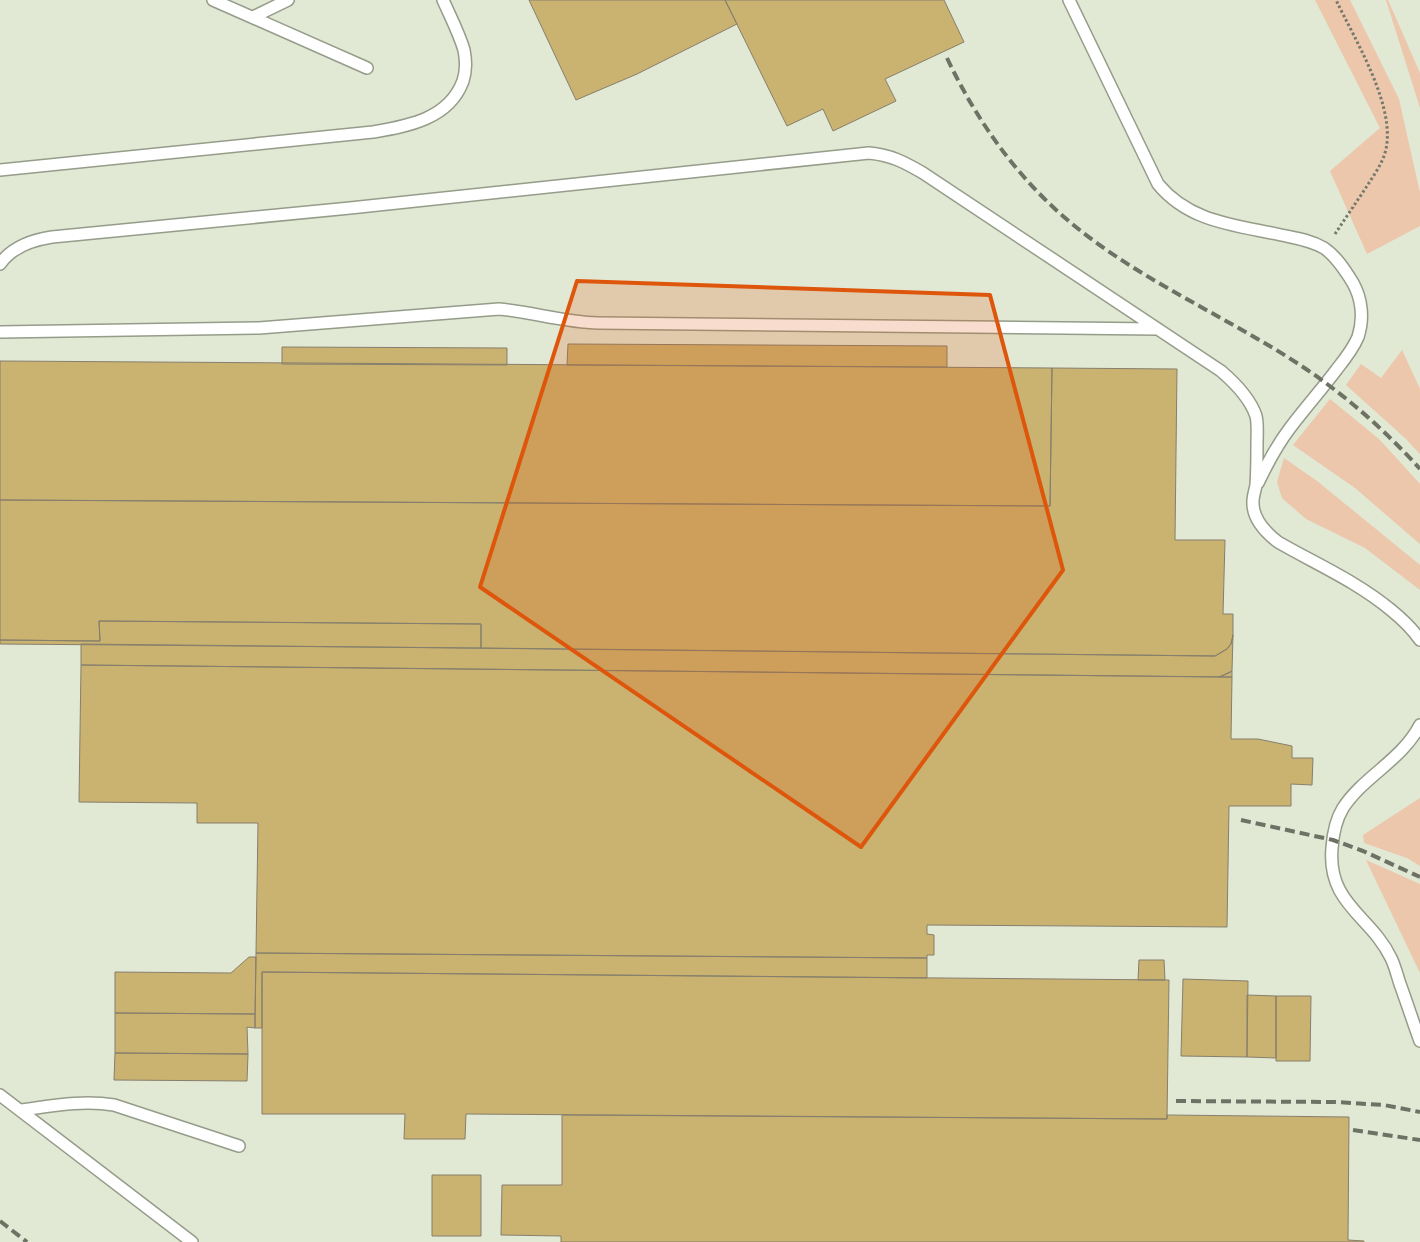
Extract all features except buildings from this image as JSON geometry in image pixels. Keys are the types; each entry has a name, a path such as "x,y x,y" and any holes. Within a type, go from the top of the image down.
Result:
{"lane":[{"path":"213,0 367,68"},
{"path":"253,17 288,0"},
{"path":"0,170 373,132 414,124 432,117 444,108 460,89 465,75 464,52 443,0"},
{"path":"1069,0 1158,184 1167,195 1178,204 1203,216 1234,225 1302,239 1326,249 1345,269 1360,298 1362,311 1358,337 1347,357 1277,446 1256,488"},
{"path":"0,264 15,250 27,243 52,237 869,153 887,155 923,173 1158,328 1221,371 1236,384 1256,418 1258,436 1256,488 1253,501 1255,515 1268,535 1290,549 1339,574 1372,595 1404,621 1420,640"},
{"path":"0,332 259,328 499,310 534,314 581,323 1158,328"},
{"path":"1420,726 1414,738 1402,751 1362,786 1342,810 1335,826 1331,858 1334,877 1348,905 1391,958 1420,1041"},
{"path":"0,1095 192,1242"},
{"path":"21,1110 96,1102 114,1105 240,1146"}],"path":[{"path":"1326,249 1380,165 1385,152 1387,138 1387,123 1378,88 1336,0"}],"highlighted area":[{"path":"577,281 990,295 1063,570 861,847 480,587"}],"shaded area":[{"path":"1315,0 1350,0 1399,99 1420,193 1420,226 1367,254 1330,171 1380,128"},
{"path":"1386,0 1388,0 1420,73 1420,108"},
{"path":"1402,350 1420,389 1420,454 1346,385 1361,364 1381,378"},
{"path":"1330,399 1379,439 1420,484 1420,544 1355,488 1293,445"},
{"path":"1284,458 1317,481 1420,565 1420,590 1365,548 1306,519 1282,498 1277,482"},
{"path":"1420,798 1420,866 1407,858 1364,843 1363,835"},
{"path":"1366,860 1420,884 1420,973"}],"railway":[{"path":"947,58 969,100 994,139 1022,175 1054,208 1111,253 1172,291 1267,344 1331,387 1362,412 1420,469"},
{"path":"1241,820 1333,840 1363,851 1420,877"},
{"path":"1176,1101 1335,1102 1384,1105 1420,1112"},
{"path":"1353,1130 1420,1140"},
{"path":"0,1221 27,1242"}]}
